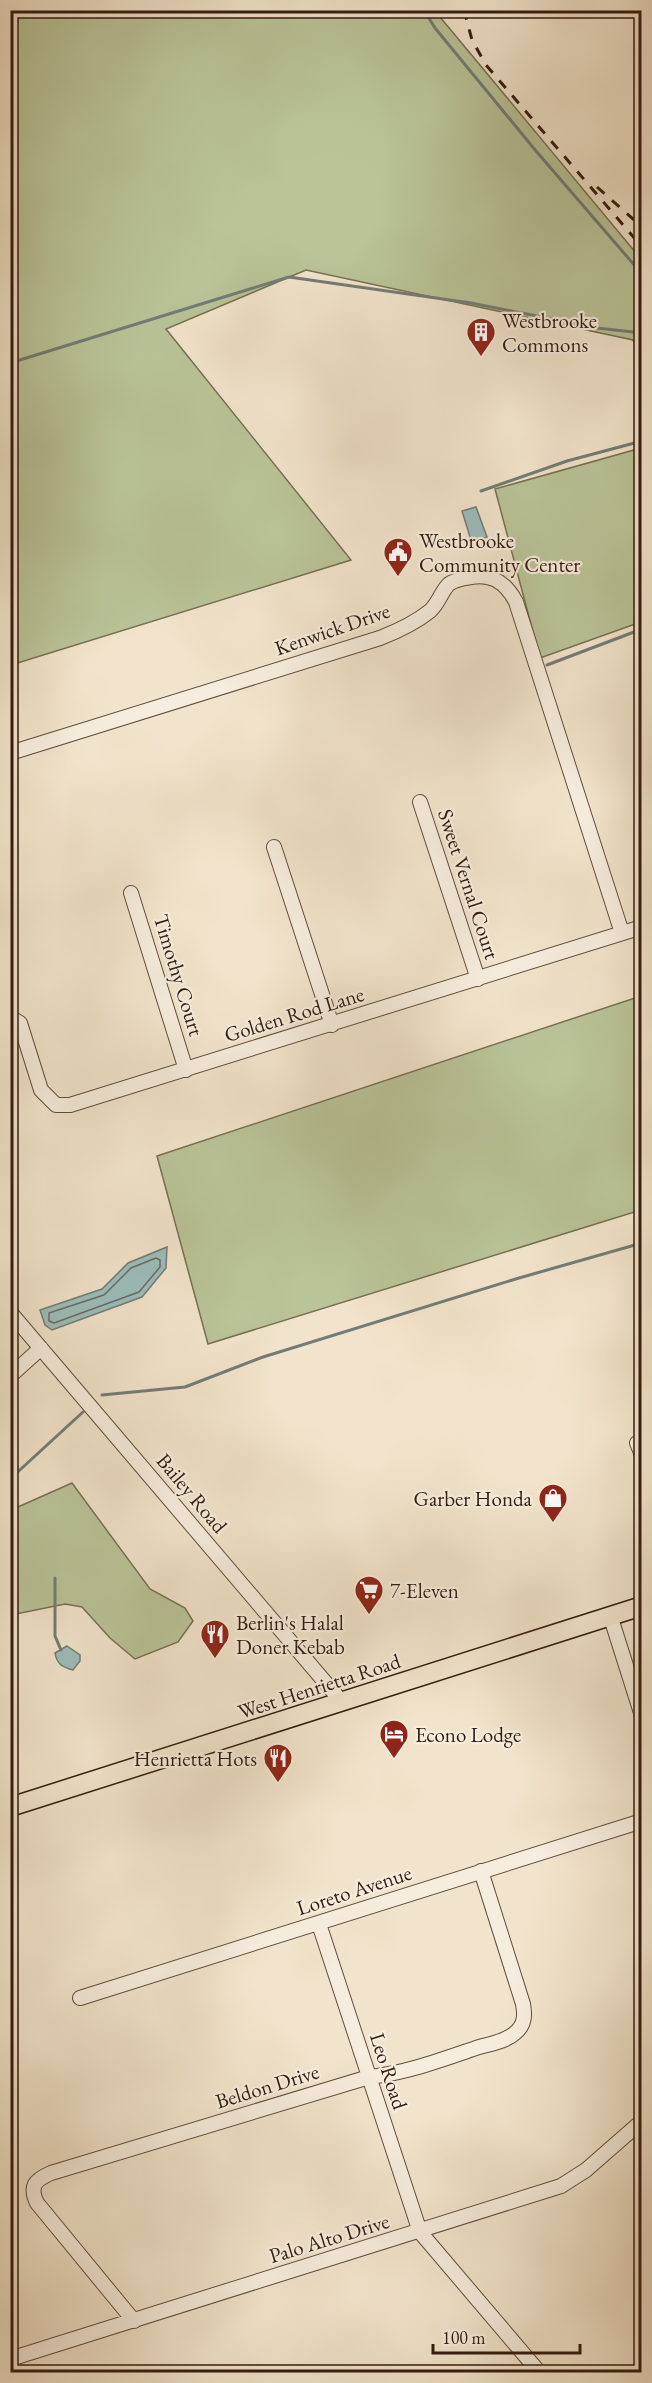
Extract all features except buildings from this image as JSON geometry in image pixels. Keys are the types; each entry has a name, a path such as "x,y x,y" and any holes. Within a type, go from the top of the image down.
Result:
{"main road":[{"name":"West Henrietta Road","path":"10,1808 642,1606"}],"street":[{"name":"Kenwick Drive","path":"10,753 381,638 399,631 430,610 440,600 447,585 476,576 496,579 505,585 516,602 622,933"},
{"name":"Sweet Vernal Court","path":"420,802 478,979"},
{"path":"274,847 332,1025"},
{"name":"Timothy Court","path":"131,893 186,1070"},
{"name":"Golden Rod Lane","path":"10,1017 20,1023 41,1090 47,1098 56,1105 77,1104 642,927"},
{"name":"Bailey Road","path":"10,1312 342,1702"},
{"path":"10,1376 41,1348"},
{"path":"610,1616 642,1716"},
{"name":"Loreto Avenue","path":"80,1998 642,1821"},
{"name":"Beldon Drive","path":"134,2321 37,2203 32,2187 35,2182 51,2173 369,2077 390,2075 499,2041 515,2033 521,2027 525,2017 523,2004 481,1871"},
{"name":"Leo Road","path":"319,1924 420,2232"},
{"name":"Palo Alto Drive","path":"10,2359 561,2186 586,2169 642,2121"},
{"path":"420,2232 539,2373"}],"green space":[{"path":"11,10 435,11 641,259 641,360 633,340 306,270 166,329 351,560 11,665"},
{"path":"641,448 641,622 540,658 495,489"},
{"path":"641,996 641,1210 208,1344 157,1156"},
{"path":"72,1483 150,1589 185,1608 193,1621 178,1642 135,1659 110,1638 82,1607 65,1604 16,1614 11,1607 11,1510"}],"water":[{"path":"476,507 487,537 470,543 462,511"},
{"path":"167,1247 166,1268 142,1297 52,1330 45,1325 40,1310 102,1289 128,1263"},
{"path":"67,1646 80,1655 80,1661 73,1670 61,1665 55,1653"}],"waterway":[{"path":"424,10 435,28 536,151 642,274"},
{"path":"10,363 289,277 471,303 597,328 642,333"},
{"path":"481,491 567,461 642,441"},
{"path":"547,665 642,629"},
{"path":"102,1395 185,1387 263,1357 519,1278 642,1243"},
{"path":"10,1479 83,1412"},
{"path":"55,1578 55,1636 61,1650"}],"railway":[{"path":"464,10 472,40 486,65 642,247"},
{"path":"597,187 642,227"}],"place":[{"name":"Westbrooke Commons","path":"481,358"},
{"name":"Westbrooke Community Center","path":"398,578"},
{"name":"Garber Honda","path":"553,1524"},
{"name":"7-Eleven","path":"369,1616"},
{"name":"Berlin's Halal Doner Kebab","path":"215,1660"},
{"name":"Econo Lodge","path":"394,1760"},
{"name":"Henrietta Hots","path":"278,1784"}]}
